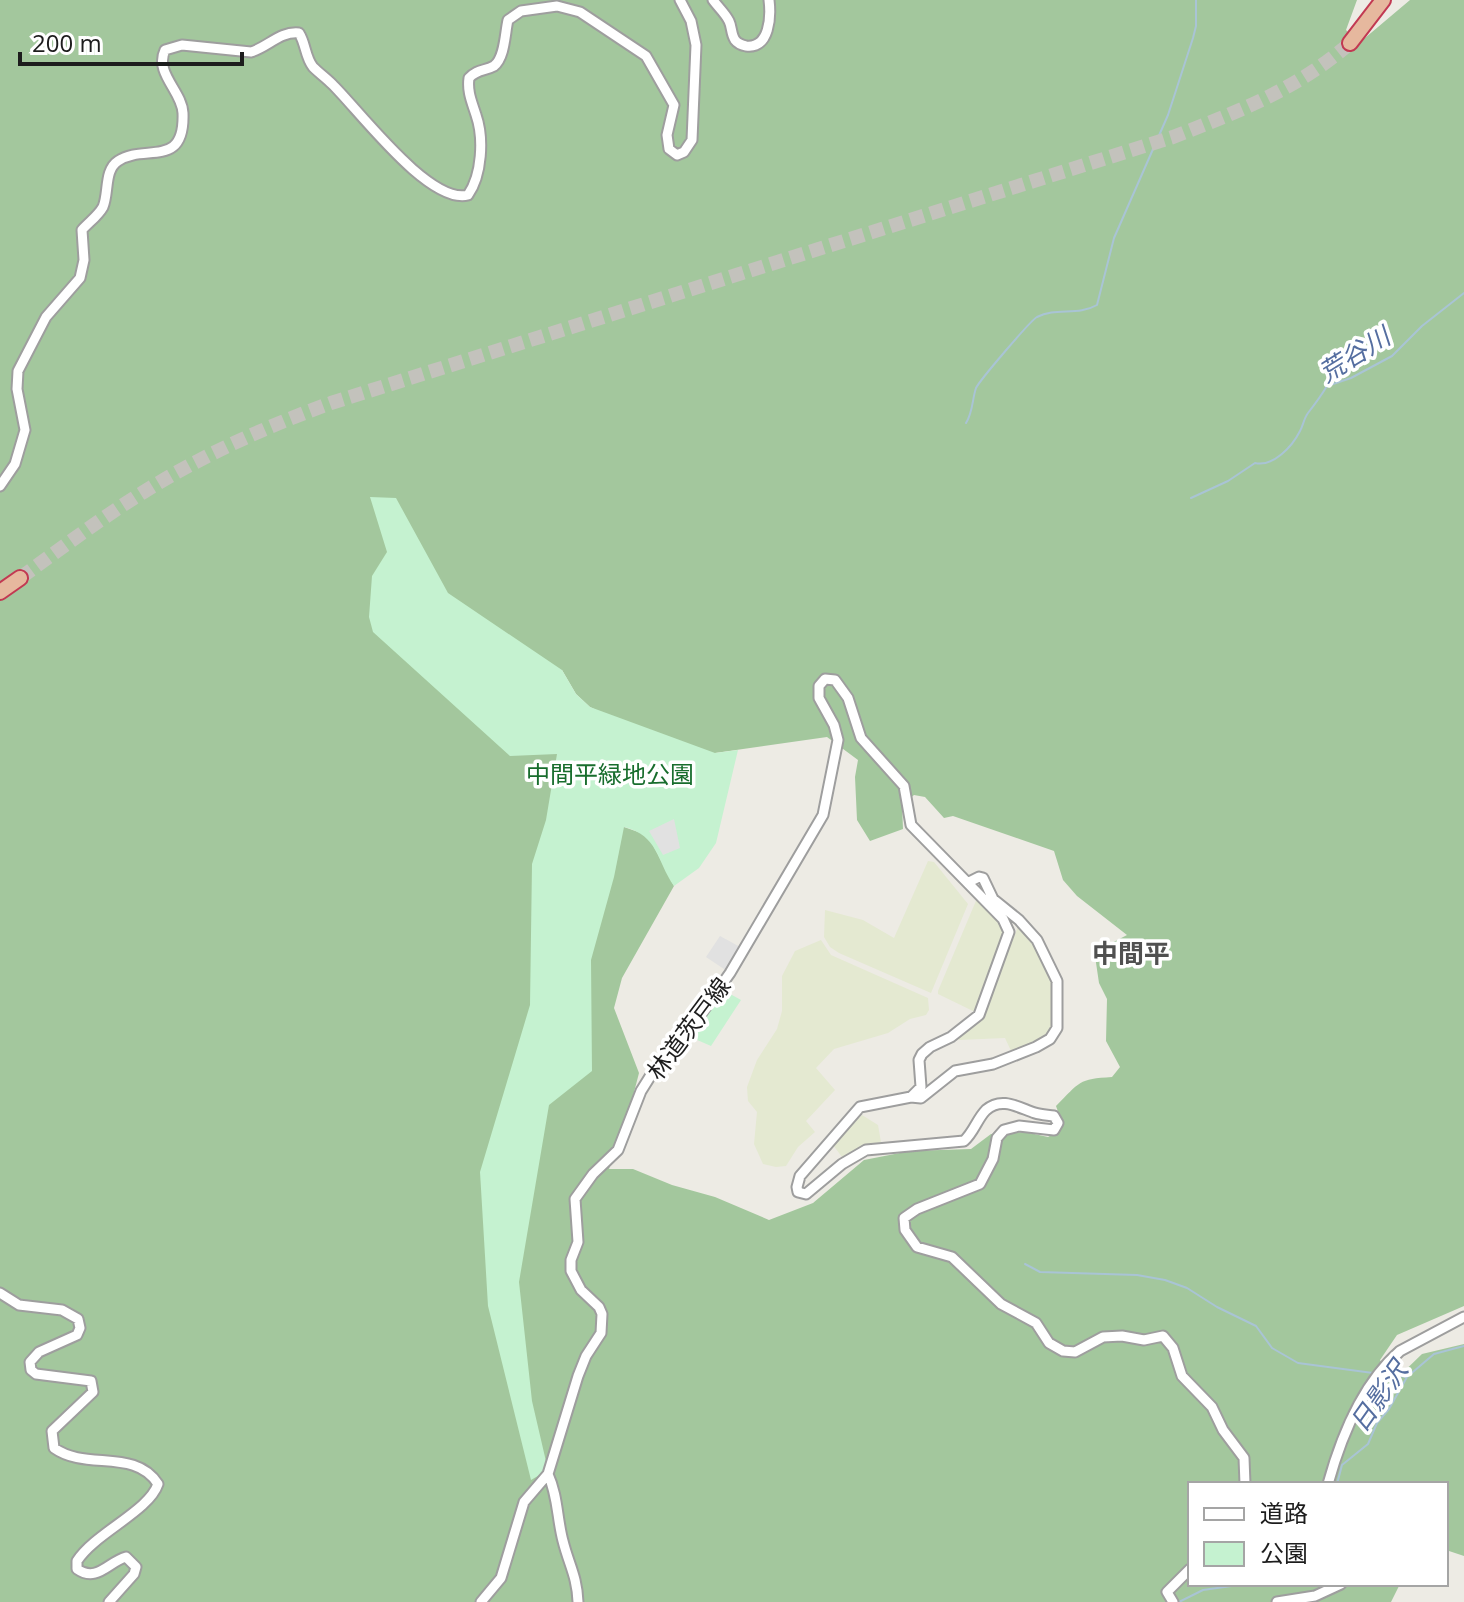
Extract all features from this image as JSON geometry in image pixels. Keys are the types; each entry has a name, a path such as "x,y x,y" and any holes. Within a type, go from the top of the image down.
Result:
{"highway":[{"path":"1350,43 1383,0"},
{"path":"0,592 16,580"}],"street":[{"path":"0,486 15,464 25,430 17,389 18,371 46,317 80,278 84,260 82,230 105,203 110,170 115,162 126,157 168,151 180,134 183,115 162,65 165,50 182,45 251,52 284,34 299,33 312,66 332,84 374,133 419,174 452,195 462,197 468,195 474,186 478,167 479,128 470,98 469,78 494,66 502,52 508,20 521,11 557,6 571,8 640,50 674,105 667,135 669,149 677,155 684,152 692,140 696,45 691,21 680,0"},
{"path":"713,0 727,18 733,38 739,44 748,46 760,43 765,36 769,23 769,0"},
{"name":"林道茨戸線","path":"548,1474 582,1366 601,1333 602,1314 599,1307 581,1290 571,1271 571,1260 578,1242 575,1199 593,1174 618,1150 641,1091 698,1018 759,928 823,815 838,740 834,725 819,698 819,686 825,679 835,680 841,686 853,710 861,738 904,786 911,825 969,882"},
{"path":"911,1097 921,1087 919,1060 922,1054 979,1015 1009,938 1005,922 969,882 983,878 993,899 1037,940 1057,981 1057,1028 1050,1039 1036,1047 993,1064 955,1071 921,1098 869,1104 856,1110 800,1176 798,1192 806,1194 842,1164 866,1150 964,1141 976,1128 984,1112 995,1105 1010,1103 1054,1116 1058,1123 1054,1130 1019,1126 1004,1130 997,1138 989,1171 980,1184 917,1209 904,1218 905,1230 917,1247 952,1257 1001,1304 1036,1323 1049,1343 1063,1351 1075,1352 1103,1337 1144,1340 1163,1336 1173,1348 1182,1376 1212,1407 1223,1430 1244,1458 1245,1482"},
{"path":"0,1293 19,1305 62,1310 78,1319 80,1328 77,1335 39,1352 30,1362 31,1370 36,1374 91,1381 93,1392 52,1431 54,1448 71,1457 139,1465 158,1484 150,1497 88,1547 77,1561 77,1569 91,1575 101,1572 118,1559 126,1557 132,1560 136,1567 134,1574 109,1602"},
{"path":"1329,1482 1341,1439 1378,1377 1400,1351 1464,1317"},
{"path":"481,1602 501,1578 524,1502 548,1474 554,1488 563,1542 575,1573 578,1602"},
{"path":"1173,1602 1167,1592 1188,1571"},
{"path":"1277,1602 1315,1596 1337,1586"}],"green space":[{"path":"0,0 1357,0 1346,30 1359,43 1410,0 1464,0 1464,1306 1397,1335 1380,1360 1392,1383 1422,1354 1464,1344 1464,1556 1448,1551 1448,1482 1188,1482 1188,1586 1399,1586 1391,1602 0,1602","holes":["562,670 576,694 590,707 703,762 715,753 827,737 858,760 855,777 857,820 870,841 903,829 902,805 914,795 925,797 944,818 953,816 1054,851 1063,880 1077,896 1127,935 1102,948 1095,956 1099,983 1107,999 1106,1041 1120,1067 1112,1077 1080,1083 1070,1092 1056,1106 1061,1120 1058,1131 1048,1137 1025,1132 991,1134 971,1149 910,1151 864,1160 813,1203 769,1220 715,1197 672,1185 633,1169 609,1169 626,1123 639,1073 614,1008 622,978 674,886 652,843 644,834 624,827 557,753"]},
{"name":"中間平緑地公園","path":"370,497 396,498 448,593 562,670 576,694 590,707 715,753 738,750 716,843 699,868 674,886 650,843 644,836 624,827 591,960 592,1071 549,1105 519,1282 532,1401 548,1470 531,1480 488,1306 480,1172 530,1005 532,864 546,820 557,754 510,756 373,632 369,617 372,576 387,552"},
{"path":"928,861 934,862 968,904 931,993 839,953 830,947 824,937 825,910 863,920 894,938"},
{"path":"978,896 999,917 1006,932 989,983 975,1012 938,994 938,991"},
{"path":"1018,927 1035,946 1051,977 1055,988 1054,1025 1046,1039 1012,1053 1005,1038 959,1040 958,1036 980,1018"},
{"path":"821,940 831,955 928,998 929,1010 926,1015 910,1019 888,1033 834,1049 816,1068 835,1090 806,1121 815,1132 798,1147 786,1166 776,1167 763,1164 754,1144 757,1112 748,1101 747,1087 757,1060 777,1029 782,1011 782,976 795,951"},
{"path":"723,990 741,1000 711,1046 688,1036"},
{"path":"862,1115 878,1125 881,1142 860,1147 842,1157 833,1145"}],"shaded area":[{"path":"674,819 680,848 663,855 649,831"},
{"path":"720,936 742,948 727,971 706,957"}],"waterway":[{"path":"966,423 976,388 1037,317 1097,305 1114,238 1168,115 1193,38 1196,0"},
{"name":"荒谷川","path":"1191,498 1228,481 1255,463 1275,459 1297,437 1307,415 1327,386 1351,378 1392,356 1422,326 1464,293"},
{"path":"1025,1264 1040,1272 1137,1275 1165,1280 1187,1288 1256,1326 1272,1348 1298,1363 1373,1373"},
{"name":"日影沢","path":"1338,1482 1342,1465 1368,1444 1377,1423 1389,1409 1407,1377 1434,1354 1464,1346"},
{"path":"1384,1374 1407,1377"},
{"name":"日影沢","path":"1179,1602 1203,1590 1232,1586"}],"tunnel":[{"path":"20,578 164,479 282,422 331,403 1173,137 1288,86 1350,43"}],"district":[{"name":"中間平","path":"1131,953"}]}
